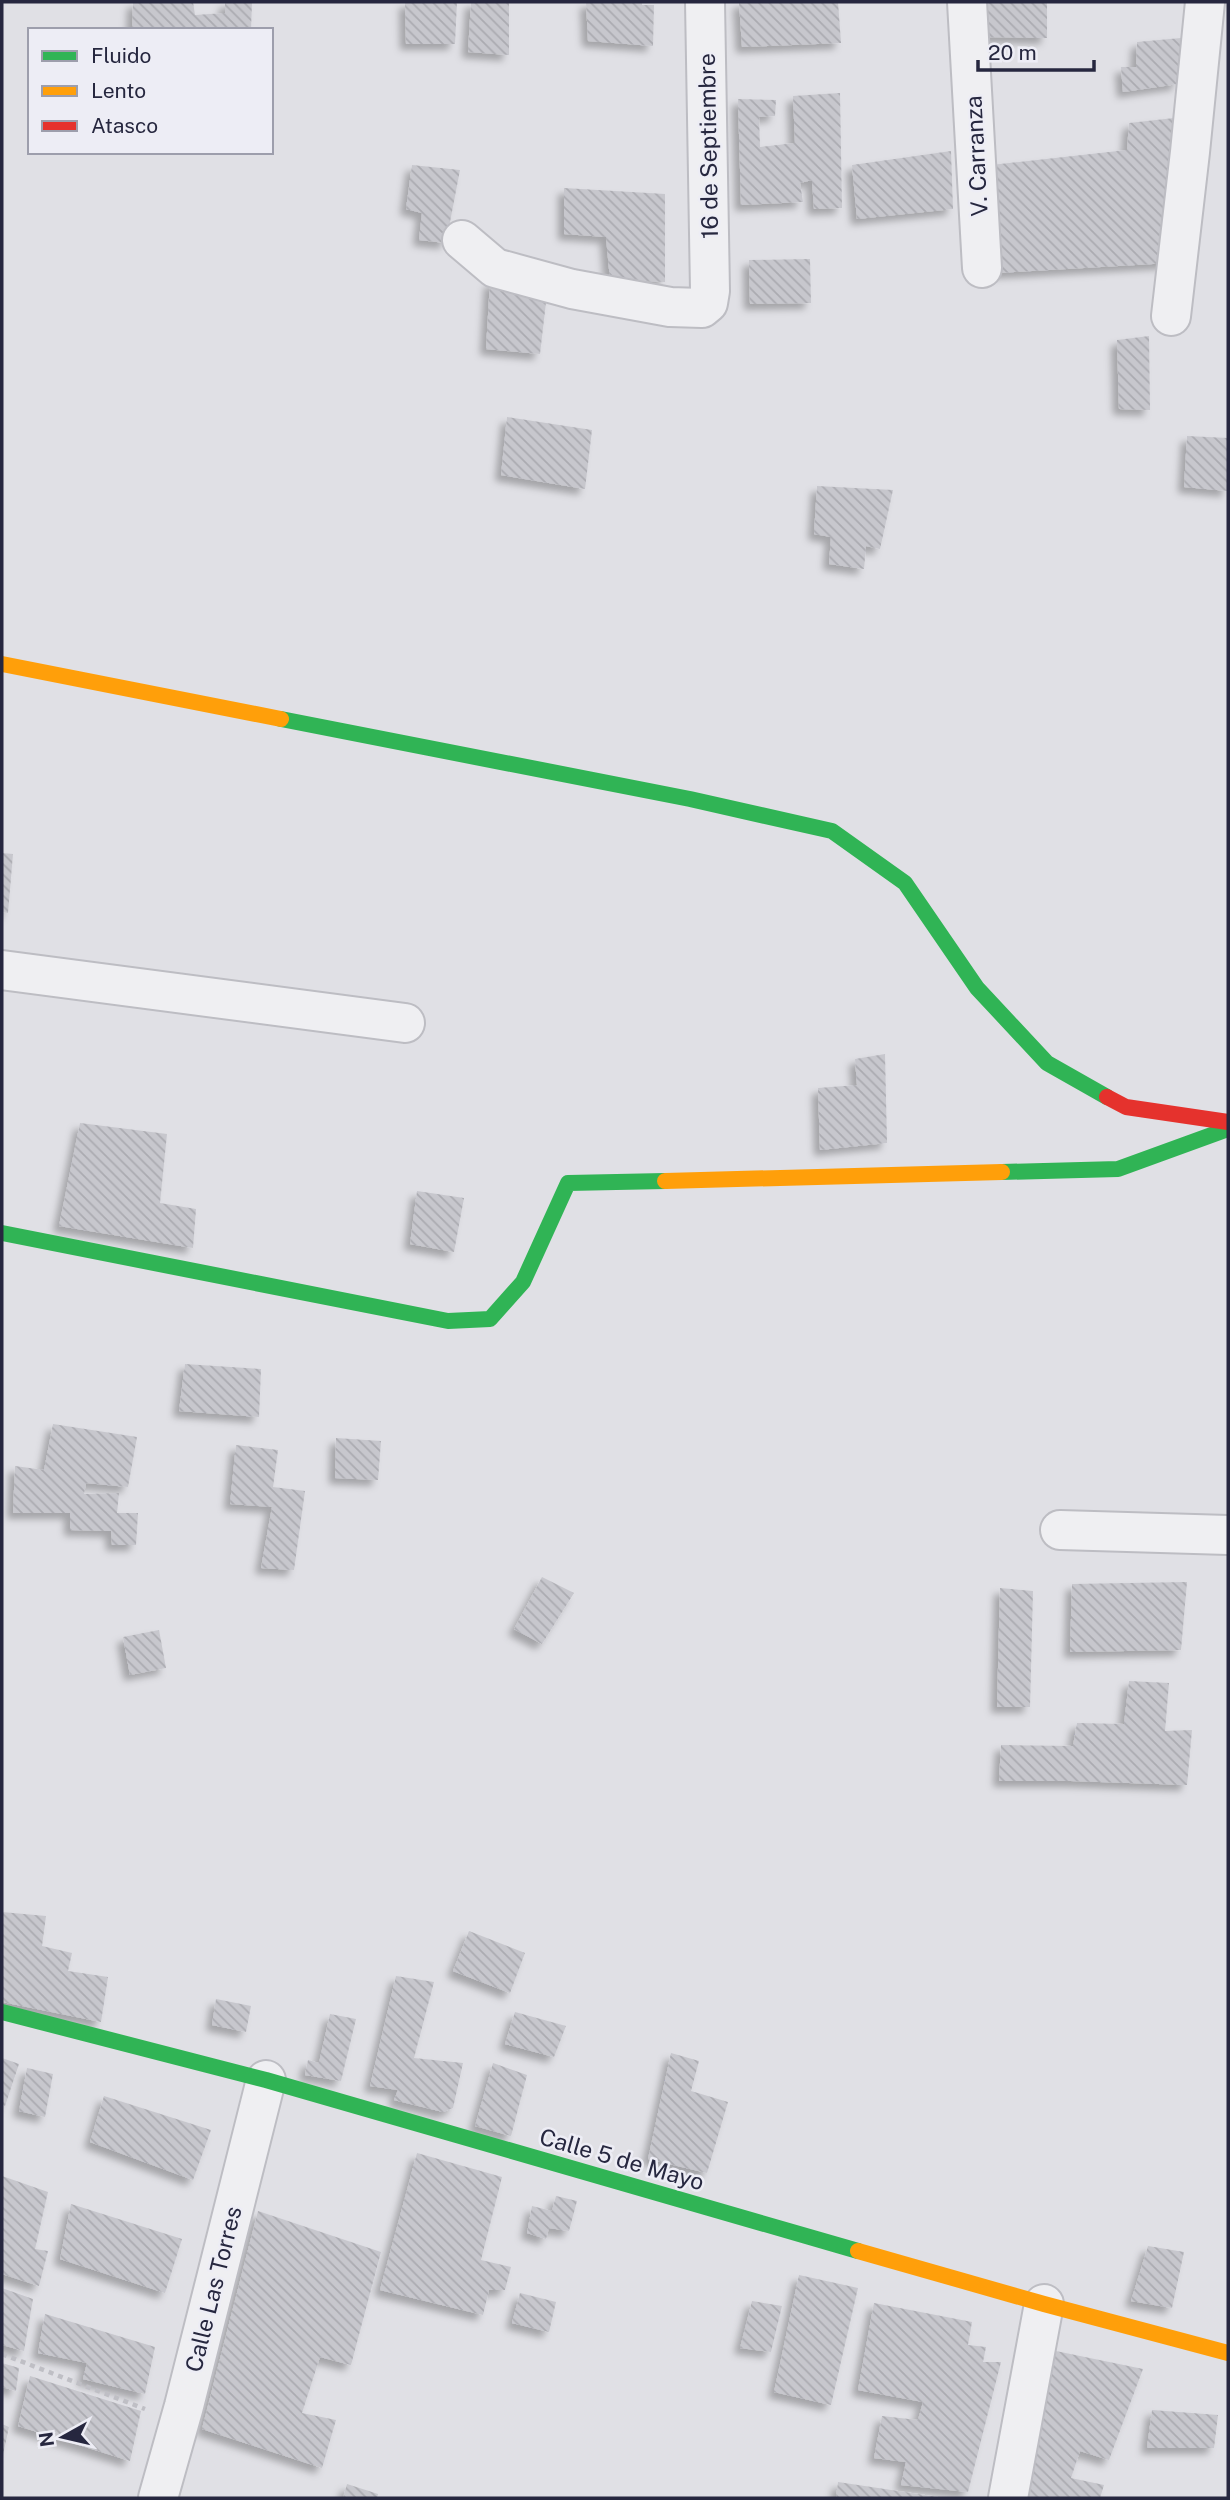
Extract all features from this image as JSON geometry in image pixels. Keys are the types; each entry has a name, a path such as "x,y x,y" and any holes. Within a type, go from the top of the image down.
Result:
{"street":[{"name":"16 de Septiembre","path":"462,240 495,268 572,289 670,307 702,308 708,303 710,291 705,2"},
{"name":"V. Carranza","path":"967,2 982,268"},
{"path":"1171,316 1205,2"},
{"path":"2,664 677,796 832,831 905,883 977,988 1047,1063 1126,1107 1228,1122"},
{"path":"2,970 405,1023"},
{"path":"2,1233 448,1321 490,1319 523,1282 568,1183 1118,1169 1228,1129"},
{"path":"1060,1530 1228,1535"},
{"name":"Calle 5 de Mayo","path":"2,2011 266,2080 1044,2304 1228,2353"},
{"name":"Calle Las Torres","path":"158,2498 266,2080"},
{"path":"1008,2498 1044,2304"}],"path":[{"path":"2,2354 179,2422"}],"building":[{"path":"133,2 193,2 195,15 225,13 225,2 252,2 251,28 132,28"},
{"path":"405,2 457,2 455,44 406,44"},
{"path":"471,2 509,2 509,55 468,52"},
{"path":"586,2 642,2 642,5 654,5 653,46 588,41"},
{"path":"739,2 838,2 841,43 742,47"},
{"path":"979,2 1047,2 1047,38 980,37"},
{"path":"1181,38 1178,84 1123,92 1121,67 1136,67 1137,42"},
{"path":"840,93 842,208 814,209 812,180 800,183 803,202 741,205 738,99 776,100 775,116 759,117 760,147 795,143 793,96"},
{"path":"1174,118 1170,263 997,273 991,165 1127,150 1129,123"},
{"path":"951,151 953,209 857,219 852,165"},
{"path":"412,165 460,170 446,243 419,240 422,213 406,209"},
{"path":"564,188 665,194 665,282 610,280 606,237 564,234"},
{"path":"810,259 811,303 750,304 749,260"},
{"path":"490,281 548,285 540,354 486,349"},
{"path":"1149,336 1150,410 1119,409 1117,340"},
{"path":"507,417 592,430 585,489 501,475"},
{"path":"1187,436 1228,438 1228,491 1184,487"},
{"path":"817,486 893,490 880,549 866,546 864,569 829,564 831,537 814,534"},
{"path":"2,853 13,854 8,913 2,912"},
{"path":"885,1054 887,1143 820,1150 818,1088 857,1085 855,1059"},
{"path":"80,1123 167,1134 160,1203 196,1209 193,1248 59,1226"},
{"path":"417,1191 464,1198 454,1252 410,1244"},
{"path":"185,1364 261,1369 259,1417 179,1411"},
{"path":"53,1424 137,1437 128,1487 86,1483 84,1494 119,1493 117,1513 138,1513 136,1545 112,1545 111,1531 70,1530 70,1513 13,1513 15,1466 44,1470"},
{"path":"336,1438 381,1441 378,1480 335,1478"},
{"path":"236,1445 278,1450 273,1487 305,1491 294,1570 261,1568 272,1507 230,1504"},
{"path":"542,1577 574,1593 542,1644 514,1629"},
{"path":"1187,1582 1181,1650 1070,1652 1072,1584"},
{"path":"1000,1588 1033,1591 1030,1707 997,1707"},
{"path":"159,1630 166,1668 130,1675 123,1637"},
{"path":"1129,1681 1169,1683 1165,1731 1192,1730 1187,1785 999,1781 1001,1745 1073,1746 1077,1723 1124,1724"},
{"path":"2,1912 46,1916 42,1946 72,1953 68,1971 108,1977 101,2022 2,2002"},
{"path":"469,1931 525,1953 510,1993 453,1971"},
{"path":"396,1976 434,1982 414,2058 463,2063 453,2108 443,2112 394,2100 398,2090 370,2086"},
{"path":"216,1999 251,2006 246,2032 212,2025"},
{"path":"515,2012 566,2026 554,2057 505,2044"},
{"path":"330,2014 356,2019 341,2081 305,2075 308,2060 319,2063"},
{"path":"671,2053 699,2061 691,2091 728,2102 707,2173 648,2159"},
{"path":"2,2058 19,2064 5,2106 2,2105"},
{"path":"493,2063 527,2075 511,2136 475,2126"},
{"path":"27,2068 53,2074 45,2117 19,2111"},
{"path":"104,2096 211,2130 193,2180 90,2142"},
{"path":"417,2153 502,2177 481,2260 511,2267 505,2290 489,2290 483,2315 380,2290"},
{"path":"2,2176 48,2192 35,2249 48,2251 39,2286 2,2274"},
{"path":"556,2196 577,2201 569,2231 549,2228 546,2239 527,2233 532,2206 552,2211"},
{"path":"71,2204 182,2239 165,2293 60,2259"},
{"path":"258,2211 381,2252 351,2365 320,2357 302,2413 336,2420 322,2468 202,2429"},
{"path":"1148,2246 1184,2252 1172,2308 1131,2301"},
{"path":"799,2275 858,2288 831,2405 774,2392"},
{"path":"2,2288 33,2299 24,2351 2,2345"},
{"path":"520,2293 556,2302 549,2332 512,2323"},
{"path":"752,2301 782,2306 771,2352 740,2348"},
{"path":"874,2303 972,2322 968,2345 986,2347 983,2362 1001,2362 968,2492 901,2485 906,2462 874,2458 882,2416 918,2420 923,2402 858,2390"},
{"path":"45,2314 155,2347 145,2394 83,2379 87,2363 38,2353"},
{"path":"1051,2350 1143,2369 1109,2460 1080,2451 1071,2478 1104,2485 1100,2498 1018,2498"},
{"path":"2,2363 19,2368 16,2391 2,2387"},
{"path":"30,2376 141,2411 130,2461 18,2426"},
{"path":"1152,2410 1218,2415 1214,2448 1147,2448"},
{"path":"2,2424 9,2427 3,2455 2,2455"},
{"path":"838,2482 938,2497 938,2498 836,2498"},
{"path":"347,2484 378,2494 377,2498 343,2498"}],"traffic: fast":[{"path":"281,719 690,799 832,831 905,883 977,988 1047,1063 1107,1097"},
{"path":"1002,1172 1118,1169 1228,1129"},
{"path":"2,1233 448,1321 490,1319 523,1282 568,1183 665,1181"},
{"path":"2,2012 266,2080 858,2251"}],"traffic: slow":[{"path":"2,664 281,719"},
{"path":"665,1181 1002,1172"},
{"path":"858,2251 1228,2353"}],"traffic: jam":[{"path":"1107,1097 1126,1107 1228,1122"}]}
